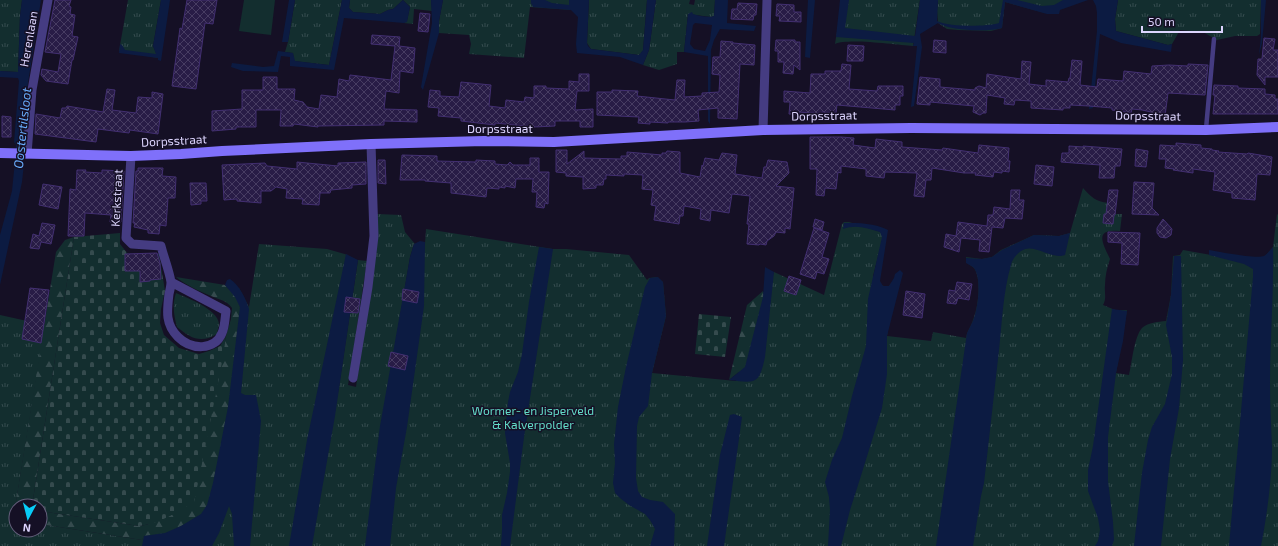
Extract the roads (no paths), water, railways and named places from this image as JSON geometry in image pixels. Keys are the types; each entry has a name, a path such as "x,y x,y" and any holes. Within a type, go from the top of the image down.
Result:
{"street":[{"name":"Herenlaan","path":"26,154 32,90 48,0"},
{"path":"763,130 767,0"},
{"name":"Dorpsstraat","path":"0,153 131,156 371,144 484,141 554,142 763,130 935,128 1206,130 1278,127"},
{"path":"353,378 368,286 374,236 371,144"},
{"name":"Kerkstraat","path":"131,156 126,238 132,244 161,246 171,282 167,313 170,326 178,337 195,347 214,343 223,332 226,311 171,282"}],"lane":[{"path":"1206,130 1214,40"}],"water":[{"name":"Oostertilsloot","path":"22,0 41,0 27,89 22,182 0,285 0,235 12,191 19,81 18,78 0,77 0,71 18,72"},
{"path":"161,0 170,0 161,61 158,60 158,58 119,53 120,44 125,50 156,54 153,46"},
{"path":"289,0 295,0 288,42 282,42"},
{"path":"342,0 350,0 349,8 353,12 380,14 393,9 403,0 410,7 407,22 344,18 334,70 290,66 290,57 281,56 278,72 243,71 231,67 232,63 263,67 274,66 278,51 293,53 295,61 329,65"},
{"path":"431,0 443,0 439,21 439,33 423,90 421,87 432,23"},
{"path":"531,0 545,0 552,3 569,5 569,0 589,0 588,46 591,49 639,55 643,50 647,0 656,0 649,50 643,65 620,57 577,53 576,44 578,17 571,10 533,7"},
{"path":"715,0 728,0 727,23 756,26 754,31 720,29 714,40 711,50 710,124 708,121 708,56 684,52 688,14 692,12 693,14 701,16 714,16","holes":["695,23 712,25 710,40 705,51 694,49 690,44 693,25"]},
{"path":"808,0 815,0 810,58 805,57"},
{"path":"840,0 849,0 845,28 915,36 920,0 938,0 937,21 968,26 999,23 1003,0 1017,0 1042,6 1054,5 1063,0 1088,0 1060,10 1059,14 1047,14 1005,2 1002,28 979,30 960,29 951,28 938,23 920,34 922,47 914,106 911,107 917,46 913,46 914,43 836,37"},
{"path":"1093,0 1118,0 1115,19 1116,31 1168,45 1172,44 1171,52 1121,43 1100,34 1093,108 1089,109 1097,31 1097,13"},
{"path":"1261,0 1266,0 1262,43 1259,55 1261,37"},
{"path":"844,223 861,223 888,230 880,281 883,286 889,286 895,274 900,270 903,273 887,336 887,374 882,408 850,510 841,546 828,546 830,510 829,497 825,482 832,460 842,438 866,346 868,299 882,237 880,232 866,228 852,227 843,229"},
{"path":"1070,233 1065,255 1059,256 1037,250 1026,249 1019,252 1012,261 1004,297 984,483 973,546 936,546 967,333 975,316 978,302 978,279 974,268 966,263 966,258 982,259 992,257 1002,250 1034,235 1059,236"},
{"path":"420,241 425,242 424,306 407,427 396,488 390,546 365,546 380,426 410,257 414,244"},
{"path":"539,247 553,249 524,437 510,546 501,546 502,515 510,472 505,433 508,402 522,354 529,302"},
{"path":"1273,247 1270,383 1272,459 1267,509 1261,546 1229,546 1253,269 1244,264 1209,255 1209,250 1260,257 1268,253"},
{"path":"346,254 358,260 335,416 312,546 289,546 307,440"},
{"path":"1174,256 1181,256 1183,360 1179,408 1170,459 1161,546 1134,546 1142,473 1148,440 1152,427 1165,404 1172,374 1172,357 1166,325 1171,295"},
{"path":"765,267 774,272 765,357 761,373 755,380 751,381 745,382 729,380 745,367 763,297"},
{"path":"658,277 663,282 666,316 652,373 648,406 639,417 637,426 636,478 638,491 642,497 663,502 675,514 674,546 650,546 655,529 650,520 645,514 629,505 615,493 613,483 615,463 614,444 618,407 626,367 645,287 650,278"},
{"path":"230,279 242,292 249,309 241,393 245,395 256,395 261,421 250,546 234,546 232,514 229,506 219,533 212,546 142,546 144,536 165,533 181,526 201,514 207,505 213,483 228,407 240,307 235,297 225,285 227,280"},
{"path":"1112,309 1127,311 1123,341 1116,373 1108,437 1108,481 1114,540 1112,546 1095,546 1098,541 1100,530 1098,518 1088,491 1088,470 1093,446"},
{"path":"734,414 742,417 724,546 707,546 720,455 730,415"}],"park label":[{"name":"Wormer- en Jisperveld & Kalverpolder","path":"533,418"}]}
